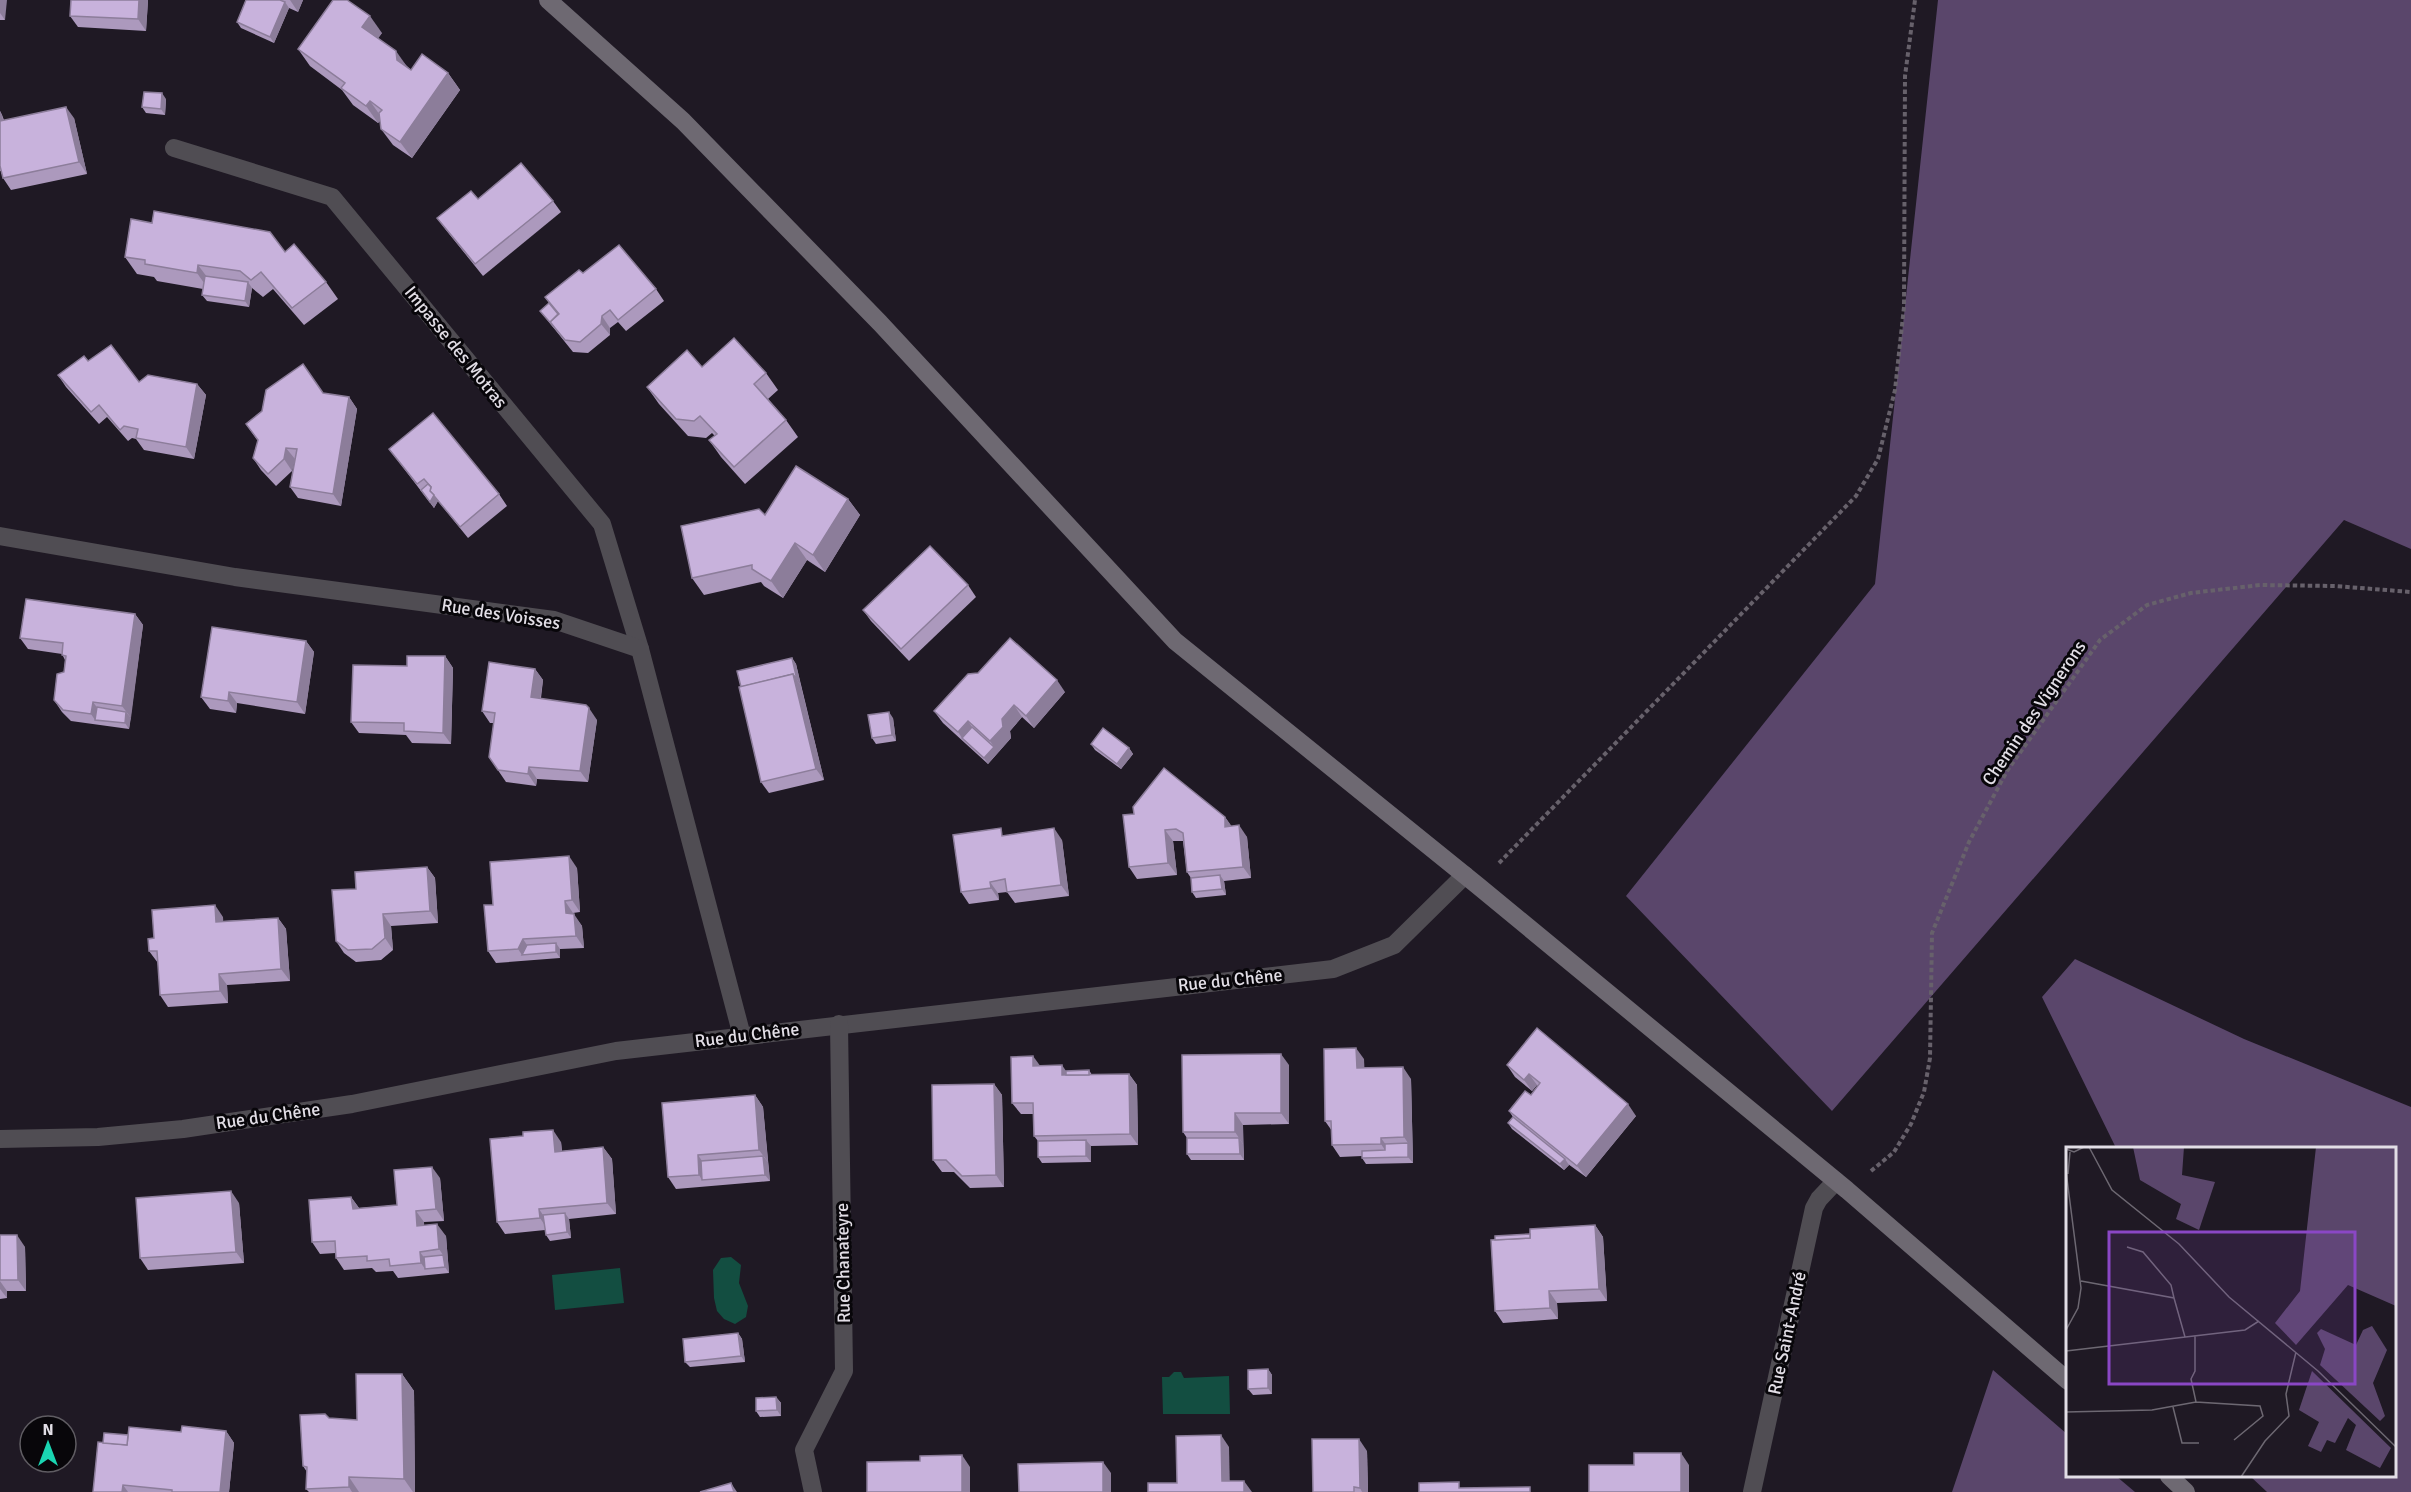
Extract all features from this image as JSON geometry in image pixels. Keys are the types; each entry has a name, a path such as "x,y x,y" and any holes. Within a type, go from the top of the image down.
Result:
{"main road":[{"path":"548,0 683,121 716,154 880,322 1174,641 1471,880 1841,1186 2066,1380"},
{"path":"2170,1477 2186,1492"}],"street":[{"name":"Impasse des Motras","path":"174,148 332,196 602,524 640,649"},
{"name":"Rue des Voisses","path":"0,536 235,577 554,620 640,649"},
{"path":"640,649 742,1036"},
{"name":"Rue du Chêne","path":"0,1139 98,1137 183,1129 352,1104 616,1051 1332,969 1394,945 1471,880"},
{"name":"Rue Chanateyre","path":"813,1492 804,1450 844,1371 839,1024"},
{"name":"Rue Saint-André","path":"1752,1492 1814,1208 1819,1199 1841,1186"}],"path":[{"path":"1471,880 1856,496 1878,459 1895,390 1904,307 1905,76 1915,0"},
{"name":"Chemin des Vignerons","path":"1841,1186 1894,1152 1911,1124 1924,1092 1930,1058 1932,933 1969,842 2007,771 2100,640 2146,605 2191,593 2260,585 2335,586 2411,592"}],"shaded area":[{"path":"1938,0 2411,0 2411,549 2344,520 1832,1111 1626,896 1875,584"},
{"path":"2075,959 2244,1039 2411,1107 2411,1492 2267,1492 2251,1477 2396,1477 2396,1147 2116,1147 2042,997"},
{"path":"731,1257 741,1265 739,1283 748,1306 746,1317 735,1324 724,1319 717,1311 714,1298 713,1270 721,1258"},
{"path":"620,1268 624,1303 555,1310 552,1275"},
{"path":"1993,1370 2066,1433 2066,1477 2117,1477 2135,1492 1952,1492"},
{"path":"1174,1372 1181,1372 1184,1378 1229,1376 1230,1414 1163,1414 1162,1377 1169,1377"}],"building":[{"path":"71,0 139,0 138,19 70,16"},
{"path":"246,0 285,2 270,37 237,22"},
{"path":"333,0 347,0 370,16 362,27 396,51 397,60 411,70 422,54 448,73 400,142 381,129 379,113 382,110 370,101 366,106 341,88 345,83 298,49"},
{"path":"144,92 162,93 161,109 142,107"},
{"path":"66,107 79,162 3,178 0,166 0,121"},
{"path":"521,163 553,201 475,264 437,218 471,191 478,199"},
{"path":"154,211 270,232 285,252 294,244 326,282 292,308 261,272 251,280 240,271 198,265 197,273 145,264 145,260 125,257 131,219 152,223"},
{"path":"619,245 656,289 618,320 610,310 602,316 601,324 580,342 565,340 550,322 559,314 545,297 579,270 583,273"},
{"path":"205,276 248,282 245,301 202,295"},
{"path":"549,303 558,314 550,322 554,327 540,311"},
{"path":"734,338 766,373 754,384 786,420 734,467 709,440 717,434 700,416 694,421 676,419 647,387 687,350 702,367"},
{"path":"111,345 139,382 148,375 197,384 186,447 136,438 138,429 124,426 120,430 99,405 91,412 58,375 84,356 88,361"},
{"path":"303,364 323,393 349,397 333,494 290,487 297,449 286,448 284,459 268,474 253,458 258,440 246,424 262,411 266,390"},
{"path":"433,413 499,494 460,527 430,491 431,487 424,479 417,484 389,449"},
{"path":"796,466 848,499 813,555 795,543 771,581 752,569 752,565 692,578 681,526 759,509 765,515"},
{"path":"428,484 434,495 430,502 421,490"},
{"path":"930,546 968,585 901,649 863,610"},
{"path":"26,599 135,614 122,706 93,702 91,714 63,710 54,700 57,674 64,672 66,656 62,655 63,643 20,638"},
{"path":"212,627 306,641 297,702 229,692 228,701 201,697"},
{"path":"1010,638 1057,680 1026,716 1014,705 1002,719 1003,727 990,741 968,721 958,732 934,711 968,674 978,673"},
{"path":"407,656 445,656 443,733 404,731 404,723 351,722 353,665 407,666"},
{"path":"792,658 797,680 793,674 741,687 737,671"},
{"path":"489,662 535,669 531,697 586,705 589,708 580,771 529,767 528,774 498,770 489,757 495,713 482,711"},
{"path":"793,674 816,769 761,782 739,687"},
{"path":"97,707 126,712 125,723 95,720"},
{"path":"889,712 892,735 872,738 868,715"},
{"path":"972,727 994,747 984,758 962,738"},
{"path":"1103,728 1129,748 1117,764 1091,744"},
{"path":"1164,768 1225,817 1225,827 1239,825 1243,867 1187,872 1183,833 1176,829 1165,830 1168,863 1129,867 1123,815 1134,814 1133,807"},
{"path":"1001,828 1002,836 1054,828 1061,885 1007,892 1005,879 990,882 991,888 961,892 953,835"},
{"path":"569,856 572,900 565,901 566,913 574,914 576,936 523,939 518,949 488,951 484,905 493,905 490,862"},
{"path":"427,867 430,911 383,914 385,938 372,949 348,950 336,941 332,890 356,889 355,872"},
{"path":"1220,875 1222,889 1192,892 1191,878"},
{"path":"215,905 216,922 278,918 281,969 219,974 220,991 160,995 157,951 149,951 148,939 154,938 152,910"},
{"path":"556,943 556,952 522,955 527,945"},
{"path":"1537,1028 1628,1104 1577,1166 1509,1111 1525,1091 1531,1095 1540,1083 1529,1074 1524,1080 1507,1065"},
{"path":"1356,1048 1357,1068 1403,1067 1404,1137 1381,1138 1381,1144 1332,1145 1331,1121 1325,1121 1324,1049"},
{"path":"1281,1054 1281,1113 1235,1113 1235,1132 1183,1132 1182,1055"},
{"path":"1033,1056 1033,1066 1062,1065 1062,1075 1129,1074 1130,1134 1034,1136 1033,1103 1012,1103 1011,1057"},
{"path":"1089,1070 1089,1075 1066,1075 1066,1071"},
{"path":"994,1084 996,1175 962,1176 946,1160 933,1160 932,1085"},
{"path":"755,1095 759,1150 698,1155 699,1175 668,1177 662,1103"},
{"path":"1513,1117 1565,1159 1560,1164 1508,1123"},
{"path":"553,1130 555,1152 603,1147 607,1203 539,1209 540,1218 497,1222 490,1139 523,1136 523,1132"},
{"path":"1187,1138 1239,1138 1240,1154 1187,1154"},
{"path":"1086,1140 1086,1156 1038,1157 1038,1141"},
{"path":"1408,1143 1408,1157 1362,1158 1362,1151 1385,1150 1385,1144"},
{"path":"763,1156 765,1175 702,1180 701,1161"},
{"path":"432,1167 436,1209 416,1211 417,1226 437,1224 439,1249 420,1252 421,1263 390,1266 389,1259 367,1261 367,1256 336,1258 335,1241 312,1242 309,1200 351,1197 353,1209 397,1205 394,1170"},
{"path":"231,1191 236,1252 140,1258 136,1198"},
{"path":"565,1213 567,1232 546,1235 543,1215"},
{"path":"1595,1225 1599,1289 1549,1291 1550,1308 1495,1311 1491,1240 1530,1238 1530,1229"},
{"path":"1530,1234 1530,1238 1495,1240 1495,1236"},
{"path":"0,1235 17,1235 18,1280 0,1280"},
{"path":"443,1255 445,1267 425,1269 424,1257"},
{"path":"738,1333 741,1356 685,1362 683,1339"},
{"path":"1268,1369 1268,1388 1248,1389 1248,1370"},
{"path":"356,1374 402,1374 404,1479 349,1477 349,1487 306,1489 307,1467 303,1466 300,1415 325,1414 329,1418 357,1420"},
{"path":"776,1397 777,1410 756,1411 756,1398"},
{"path":"182,1426 226,1431 220,1492 172,1492 172,1490 123,1485 122,1492 93,1492 98,1442 127,1445 129,1427 181,1432"},
{"path":"104,1433 128,1435 127,1445 103,1443"},
{"path":"1221,1435 1222,1481 1244,1481 1244,1492 1148,1492 1148,1483 1177,1483 1176,1436"},
{"path":"1312,1439 1359,1439 1360,1488 1354,1487 1354,1492 1313,1492"},
{"path":"1634,1453 1681,1453 1681,1492 1589,1492 1589,1465 1634,1465"},
{"path":"962,1455 962,1492 867,1492 867,1462 920,1461 920,1456"},
{"path":"1103,1462 1103,1492 1019,1492 1018,1464"},
{"path":"1459,1482 1459,1488 1530,1487 1530,1492 1419,1492 1419,1483"},
{"path":"731,1483 734,1492 700,1492"}]}
